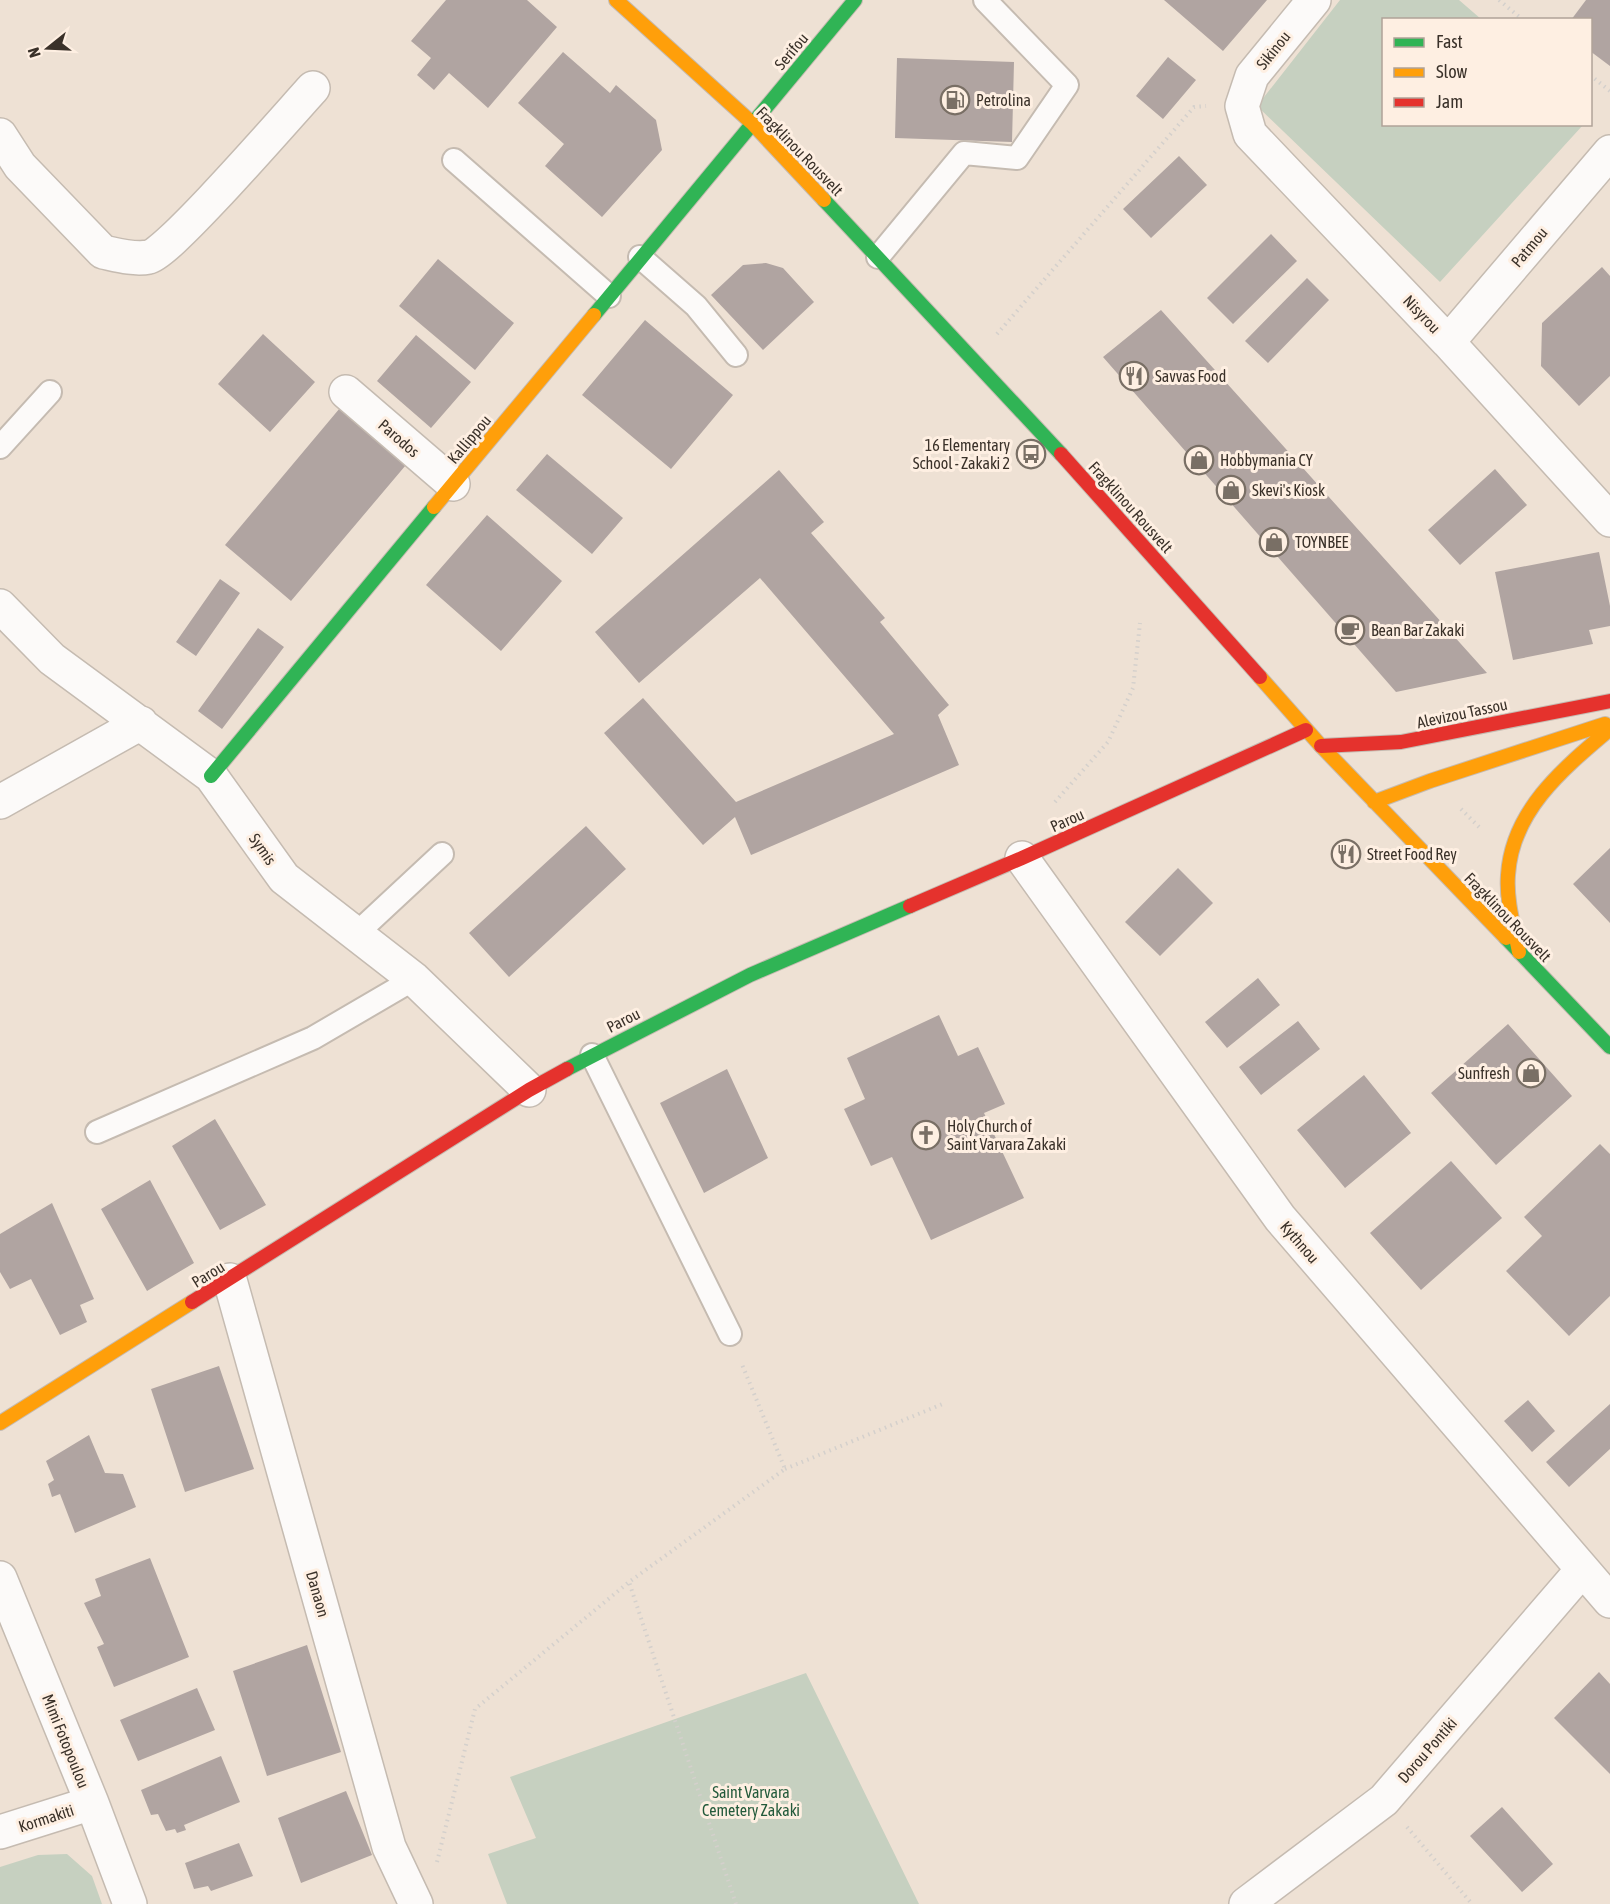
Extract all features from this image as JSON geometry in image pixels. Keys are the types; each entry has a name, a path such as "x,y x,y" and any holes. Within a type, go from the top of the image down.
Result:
{"street":[{"name":"Fragklinou Rousvelt","path":"616,0 752,123 1085,480 1306,730 1610,1047"},
{"name":"Serifou","path":"752,123 855,0"},
{"name":"Sikinou","path":"1242,104 1252,76 1314,0"},
{"path":"0,135 20,166 103,252 122,257 151,257 177,236 313,88"},
{"name":"Nisyrou","path":"1242,104 1250,134 1448,342 1610,520"},
{"name":"Kallippou","path":"212,776 752,123"},
{"name":"Patmou","path":"1448,342 1610,152"},
{"name":"Parodos","path":"346,392 453,484"},
{"name":"Symis","path":"0,606 52,659 212,776 284,878 414,979 529,1090"},
{"name":"Alevizou Tassou","path":"1321,746 1401,742 1610,701"},
{"path":"0,802 141,723"},
{"path":"1374,802 1442,777 1610,723"},
{"path":"1519,952 1509,903 1508,875 1511,848 1522,822 1545,789 1579,755 1610,729"},
{"name":"Parou","path":"0,1423 529,1090 592,1055 750,975 1022,858 1306,730"},
{"name":"Kythnou","path":"1022,858 1280,1218 1610,1601"},
{"name":"Danaon","path":"230,1280 389,1847 416,1904"},
{"name":"Dorou Pontiki","path":"1246,1904 1384,1800 1582,1570"},
{"name":"Mimi Fotopoulou","path":"0,1578 92,1803 130,1904"},
{"name":"Kormakiti","path":"0,1832 92,1803"}],"lane":[{"path":"878,257 964,153 1017,158 1067,85 985,0"},
{"path":"454,160 609,296"},
{"path":"640,257 696,306 736,355"},
{"path":"0,447 50,392"},
{"path":"356,934 442,854"},
{"path":"97,1132 313,1038 414,979"},
{"path":"592,1055 730,1334"}],"path":[{"path":"1499,0 1521,18"},
{"path":"1592,77 1610,91"},
{"path":"974,361 1194,107 1242,104"},
{"path":"1050,807 1108,741 1133,688 1140,623"},
{"path":"1458,806 1483,830"},
{"path":"730,1334 785,1469"},
{"path":"435,1870 475,1709 629,1582 785,1469 945,1403"},
{"path":"629,1582 736,1904"},
{"path":"1384,1800 1472,1904"}],"green space":[{"path":"1340,0 1459,0 1480,18 1382,18 1382,126 1582,126 1440,282 1257,106"},
{"name":"Saint Varvara Cemetery Zakaki","path":"806,1673 919,1904 507,1904 488,1854 536,1838 510,1777"},
{"path":"67,1854 92,1876 102,1904 0,1904 0,1867 38,1855"}],"building":[{"path":"446,0 527,0 557,27 488,108 449,73 434,90 417,75 431,58 411,41"},
{"path":"1164,0 1267,0 1223,51"},
{"path":"1586,0 1610,0 1610,66 1592,52 1592,18 1572,18"},
{"path":"563,52 610,93 616,85 656,120 662,150 602,217 545,166 564,144 518,103"},
{"path":"1168,57 1196,80 1163,119 1136,96"},
{"name":"Petrolina","path":"897,58 1014,62 1012,142 895,138"},
{"path":"1179,156 1207,185 1151,238 1123,209"},
{"path":"1271,234 1297,261 1233,324 1207,298"},
{"path":"438,259 514,323 475,370 399,306"},
{"path":"766,263 783,268 814,302 763,350 711,295 743,265"},
{"path":"1602,267 1610,276 1610,376 1579,406 1541,366 1542,323"},
{"path":"1307,278 1329,300 1268,363 1245,341"},
{"path":"1161,310 1487,673 1396,692 1103,357"},
{"path":"645,320 733,395 671,469 582,395"},
{"path":"263,334 315,382 270,432 218,384"},
{"path":"416,335 471,382 431,428 377,381"},
{"path":"345,402 411,459 291,601 225,545"},
{"path":"547,454 623,518 592,554 516,490"},
{"path":"1495,469 1527,505 1460,565 1428,530"},
{"path":"779,470 824,522 811,533 885,618 880,622 949,705 938,715 959,765 751,855 735,817 703,845 604,733 643,698 736,802 894,734 760,578 639,683 595,632"},
{"path":"487,515 562,581 501,651 426,585"},
{"path":"1599,552 1610,606 1610,626 1589,630 1593,644 1513,660 1495,572"},
{"path":"220,579 240,593 196,656 176,642"},
{"path":"258,628 284,647 222,729 198,711"},
{"path":"586,826 626,869 509,977 469,933"},
{"path":"1610,848 1610,923 1573,884"},
{"path":"1178,868 1213,903 1160,956 1125,922"},
{"path":"1258,978 1280,1005 1227,1048 1205,1022"},
{"name":"Holy Church of Saint Varvara Zakaki","path":"939,1015 958,1056 978,1047 1005,1104 984,1113 1024,1198 931,1240 892,1157 871,1166 844,1109 865,1099 847,1058"},
{"path":"1298,1021 1320,1049 1261,1095 1239,1067"},
{"path":"1508,1024 1572,1096 1496,1165 1431,1093"},
{"path":"727,1069 768,1158 704,1193 660,1103"},
{"path":"1364,1075 1411,1133 1345,1188 1297,1130"},
{"path":"215,1119 266,1205 220,1230 172,1146"},
{"path":"1600,1144 1610,1154 1610,1296 1569,1336 1506,1271 1542,1236 1524,1217"},
{"path":"1451,1161 1502,1218 1421,1290 1370,1233"},
{"path":"150,1180 194,1263 147,1291 101,1209"},
{"path":"52,1203 94,1299 80,1305 87,1322 60,1335 31,1279 10,1289 0,1272 0,1234"},
{"path":"219,1366 254,1469 185,1492 151,1389"},
{"path":"1528,1400 1555,1431 1532,1452 1504,1421"},
{"path":"1610,1404 1610,1449 1569,1487 1546,1462"},
{"path":"89,1435 105,1473 123,1474 136,1507 75,1533 60,1494 52,1497 48,1484 54,1480 46,1461"},
{"path":"150,1558 189,1657 114,1687 97,1647 104,1644 84,1603 101,1596 95,1579"},
{"path":"307,1645 341,1752 267,1776 233,1671"},
{"path":"1599,1672 1610,1684 1610,1774 1554,1718"},
{"path":"197,1688 215,1730 138,1761 120,1720"},
{"path":"221,1756 240,1802 184,1825 186,1830 177,1833 175,1829 166,1831 158,1814 151,1815 141,1790"},
{"path":"346,1791 372,1855 301,1883 278,1818"},
{"path":"1502,1807 1553,1864 1522,1892 1470,1836"},
{"path":"239,1843 253,1876 211,1891 208,1886 194,1889 185,1863"}],"traffic: fast":[{"path":"594,315 855,0"},
{"path":"824,200 1061,454"},
{"path":"211,776 434,507"},
{"path":"567,1069 750,975 910,906"},
{"path":"1506,938 1610,1047"}],"traffic: slow":[{"path":"616,0 752,123 824,200"},
{"path":"434,507 594,315"},
{"path":"1260,677 1321,746 1506,938"},
{"path":"1374,802 1430,781 1605,724"},
{"path":"1519,952 1508,894 1508,875 1519,830 1543,792 1575,759 1610,729"},
{"path":"0,1423 192,1302"}],"traffic: jam":[{"path":"1061,454 1260,677"},
{"path":"1321,746 1401,742 1610,701"},
{"path":"910,906 1306,730"},
{"path":"192,1302 529,1090 567,1069"}],"place":[{"name":"Petrolina","path":"955,100"},
{"name":"Savvas Food","path":"1134,376"},
{"name":"16 Elementary School - Zakaki 2","path":"1031,454"},
{"name":"Hobbymania CY","path":"1199,460"},
{"name":"Skevi's Kiosk","path":"1231,490"},
{"name":"TOYNBEE","path":"1274,542"},
{"name":"Bean Bar Zakaki","path":"1350,630"},
{"name":"Street Food Rey","path":"1346,854"},
{"name":"Sunfresh","path":"1531,1073"},
{"name":"Holy Church of Saint Varvara Zakaki","path":"926,1135"}]}
